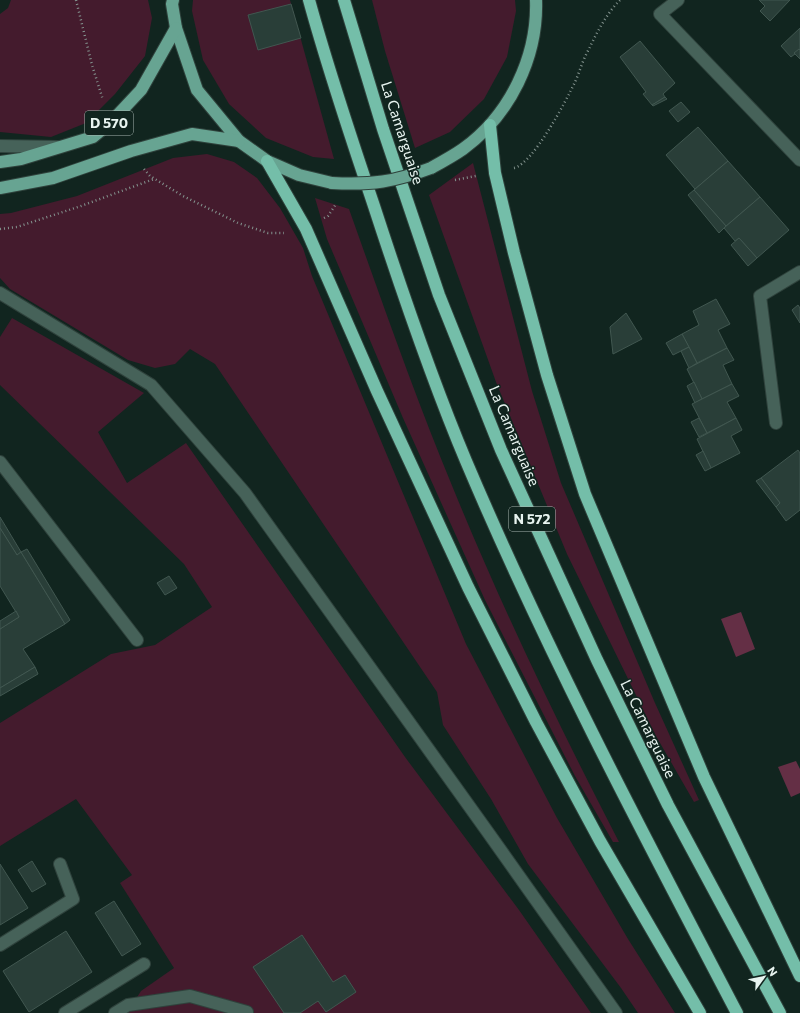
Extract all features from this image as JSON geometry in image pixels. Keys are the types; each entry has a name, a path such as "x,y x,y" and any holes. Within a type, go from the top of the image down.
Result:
{"highway":[{"name":"N 572","path":"309,0 352,141 409,313 466,461 546,638 641,830 737,1013"},
{"name":"La Camarguaise","path":"344,0 383,129 439,295 501,450 597,660 668,805 780,1013"},
{"path":"490,125 495,173 514,253 547,375 585,494 704,778 800,976"},
{"path":"267,161 306,229 377,391 464,580 536,722 600,842 700,1013"}],"main road":[{"path":"171,1 176,28 197,90 239,141 267,161 299,175 332,183 358,184 383,182 408,177 431,168 463,149 490,125 514,92 529,56 537,17 536,0"},
{"name":"D 570","path":"0,162 21,159 93,137 111,122 141,90 176,28"},
{"name":"D 570","path":"0,188 53,178 131,151 192,134 239,141"}],"street":[{"path":"678,0 660,14 800,160"},
{"path":"0,146 63,147"},
{"path":"776,423 760,296 800,272"},
{"path":"0,293 151,384 245,493 616,1013"},
{"path":"0,462 137,640"},
{"path":"0,945 73,900 60,864"},
{"path":"65,1013 144,964"},
{"path":"116,1013 128,1005 190,996 247,1012"}],"path":[{"path":"453,180 517,168 526,162 549,130 574,84 589,49 612,8 620,0"},
{"path":"0,229 17,227 81,206 154,178"}],"shaded area":[{"path":"11,0 148,0 152,18 145,56 115,94 86,123 51,137 0,132 0,14 8,8"},
{"path":"193,0 290,0 334,159 313,157 266,138 229,104 203,60 192,11"},
{"path":"372,0 515,0 516,11 507,57 484,99 450,132 415,148 385,51"},
{"path":"207,154 234,162 257,178 280,208 303,248 312,276 466,644 557,818 628,939 675,1013 638,1013 528,864 491,799 443,725 437,692 215,364 190,349 175,364 155,368 128,360 10,289 0,278 0,214 11,213 77,196 173,158"},
{"path":"473,163 532,391 561,483 655,703 699,800 694,802 656,736 567,554 496,382 429,195"},
{"path":"315,198 349,209 412,384 491,578 575,755 619,842 613,842 575,776 485,600 403,418 327,239"},
{"path":"12,318 144,393 98,432 127,483 186,443 405,757 519,910 591,1013 127,1013 141,991 174,968 120,883 132,875 76,799 0,846 0,723 111,654 155,645 212,607 184,564 0,385 0,337"},
{"path":"741,612 755,649 736,657 721,619"},
{"path":"796,761 800,769 800,793 791,797 778,767"}],"building":[{"path":"759,0 790,0 770,21 760,11 765,6"},
{"path":"291,4 301,38 258,50 248,15"},
{"path":"800,28 800,50 791,57 781,46"},
{"path":"640,41 675,83 663,94 665,97 652,105 643,94 646,92 620,57"},
{"path":"799,49 800,50 800,59 794,53"},
{"path":"665,97 667,99 653,106 652,105"},
{"path":"681,102 690,112 678,122 669,111"},
{"path":"698,127 728,161 695,189 666,155"},
{"path":"728,161 760,197 726,226 694,190"},
{"path":"694,190 726,226 719,233 688,195"},
{"path":"760,197 789,230 757,258 739,238 735,241 724,228"},
{"path":"739,238 757,258 748,266 731,245"},
{"path":"716,299 730,324 718,330 727,348 697,363 682,334 699,325 693,311"},
{"path":"798,305 800,308 800,323 792,310"},
{"path":"626,313 642,339 613,354 610,327"},
{"path":"682,334 689,347 673,355 666,343"},
{"path":"689,347 697,363 689,368 681,351"},
{"path":"727,348 734,360 723,365 732,384 702,399 687,369"},
{"path":"694,382 702,399 695,403 687,386"},
{"path":"732,384 739,396 727,402 736,418 707,433 692,404"},
{"path":"699,418 707,433 699,437 691,422"},
{"path":"736,418 742,430 731,436 740,453 711,468 697,439"},
{"path":"798,450 800,453 800,510 786,521 776,507 780,503 761,478"},
{"path":"703,451 711,468 705,471 696,455"},
{"path":"761,478 780,503 776,507 756,481"},
{"path":"0,517 21,552 17,555 0,528"},
{"path":"0,528 17,555 21,552 65,624 23,649 35,667 0,688 0,629 19,617 0,586"},
{"path":"27,549 70,620 65,624 21,552"},
{"path":"169,576 177,588 165,595 157,583"},
{"path":"16,611 19,617 0,629 0,621"},
{"path":"35,667 38,674 0,696 0,688"},
{"path":"32,861 46,884 32,892 18,870"},
{"path":"0,864 28,908 0,925"},
{"path":"114,901 141,944 122,956 95,913"},
{"path":"66,931 92,972 29,1012 3,971"},
{"path":"302,935 333,982 345,975 356,992 326,1012 318,1001 300,1013 284,1013 253,967"}]}
